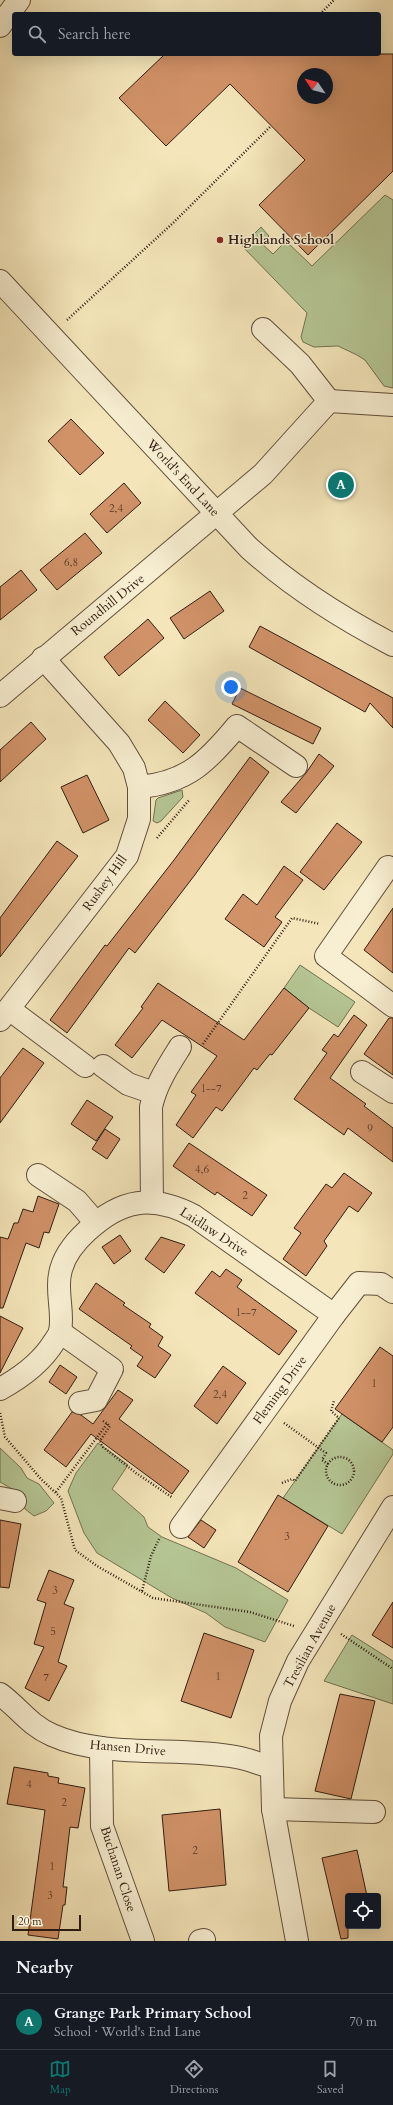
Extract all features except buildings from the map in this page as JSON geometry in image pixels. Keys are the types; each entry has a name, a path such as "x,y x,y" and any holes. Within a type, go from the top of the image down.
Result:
{"street":[{"path":"0,26 19,0"},
{"name":"World's End Lane","path":"1,284 217,514 275,571 303,592 393,645"},
{"path":"263,329 300,364 329,401 393,405"},
{"name":"Roundhill Drive","path":"0,696 43,658 263,474 329,401"},
{"name":"Rushey Hill","path":"4,1014 127,856 139,819 139,787 134,768 119,743 43,658"},
{"path":"139,787 167,784 190,773 208,760 237,726 296,766"},
{"path":"388,867 326,956 393,1006"},
{"path":"4,1014 128,1084 154,1093"},
{"path":"152,1202 151,1113 154,1093 164,1072 180,1047"},
{"path":"362,1072 393,1092"},
{"path":"38,1175 77,1201 96,1223"},
{"name":"Laidlaw Drive","path":"60,1332 60,1274 66,1258 76,1242 96,1223 123,1206 152,1202 172,1206 194,1216 334,1315"},
{"name":"Fleming Drive","path":"172,1530 266,1410 334,1315 359,1283 382,1284 393,1292"},
{"path":"0,1389 36,1365 48,1351 60,1332 112,1369 88,1402"},
{"name":"Tresilian Avenue","path":"297,1941 273,1809 271,1736 278,1708 298,1661 393,1507"},
{"name":"Hansen Drive","path":"0,1694 11,1702 30,1722 53,1735 100,1748 236,1757 271,1767"},
{"name":"Buchanan Close","path":"100,1748 102,1826 143,1941"},
{"path":"273,1809 374,1812"}],"path":[{"path":"322,12 334,0"},
{"path":"50,335 130,264 271,126"},
{"path":"133,841 150,840 159,837 193,795 196,785 190,773"},
{"path":"180,1047 199,1048 292,918 320,924 339,939"},
{"path":"282,1483 292,1479 295,1481 339,1418 331,1411 334,1401"},
{"path":"88,1402 97,1416 110,1426 100,1441 103,1447 136,1473 178,1500"},
{"path":"266,1410 326,1453 322,1460 328,1464"},
{"path":"0,1413 5,1437 41,1479 62,1498 75,1550 97,1566 153,1598 250,1612 302,1628"},
{"path":"56,1493 107,1424"},
{"path":"340,1457 348,1460 354,1472 351,1480 338,1485 330,1481 326,1473 328,1464 335,1458 340,1457"},
{"path":"142,1591 152,1556 172,1530"},
{"path":"338,1633 393,1669"}],"green space":[{"path":"385,195 393,200 393,388 384,386 365,360 357,355 338,346 314,347 303,342 301,337 307,313 242,246 261,227 269,236 261,243 273,254 286,241 312,266"},
{"path":"182,790 183,797 161,821 157,823 153,821 156,800"},
{"path":"300,965 355,1002 338,1027 309,1008 284,988"},
{"path":"342,1414 393,1450 393,1454 342,1534 283,1498"},
{"path":"98,1443 128,1465 112,1489 144,1517 148,1527 162,1537 236,1568 288,1600 265,1642 225,1627 206,1613 172,1598 97,1553 84,1533 68,1491 76,1473"},
{"path":"0,1448 21,1468 27,1478 39,1484 54,1503 46,1511 34,1516 25,1509 21,1494 0,1482"},
{"path":"352,1635 393,1661 393,1704 324,1681"}],"place":[{"name":"Highlands School","path":"220,240"},
{"name":"Grange Park Primary School","path":"341,485"}]}
